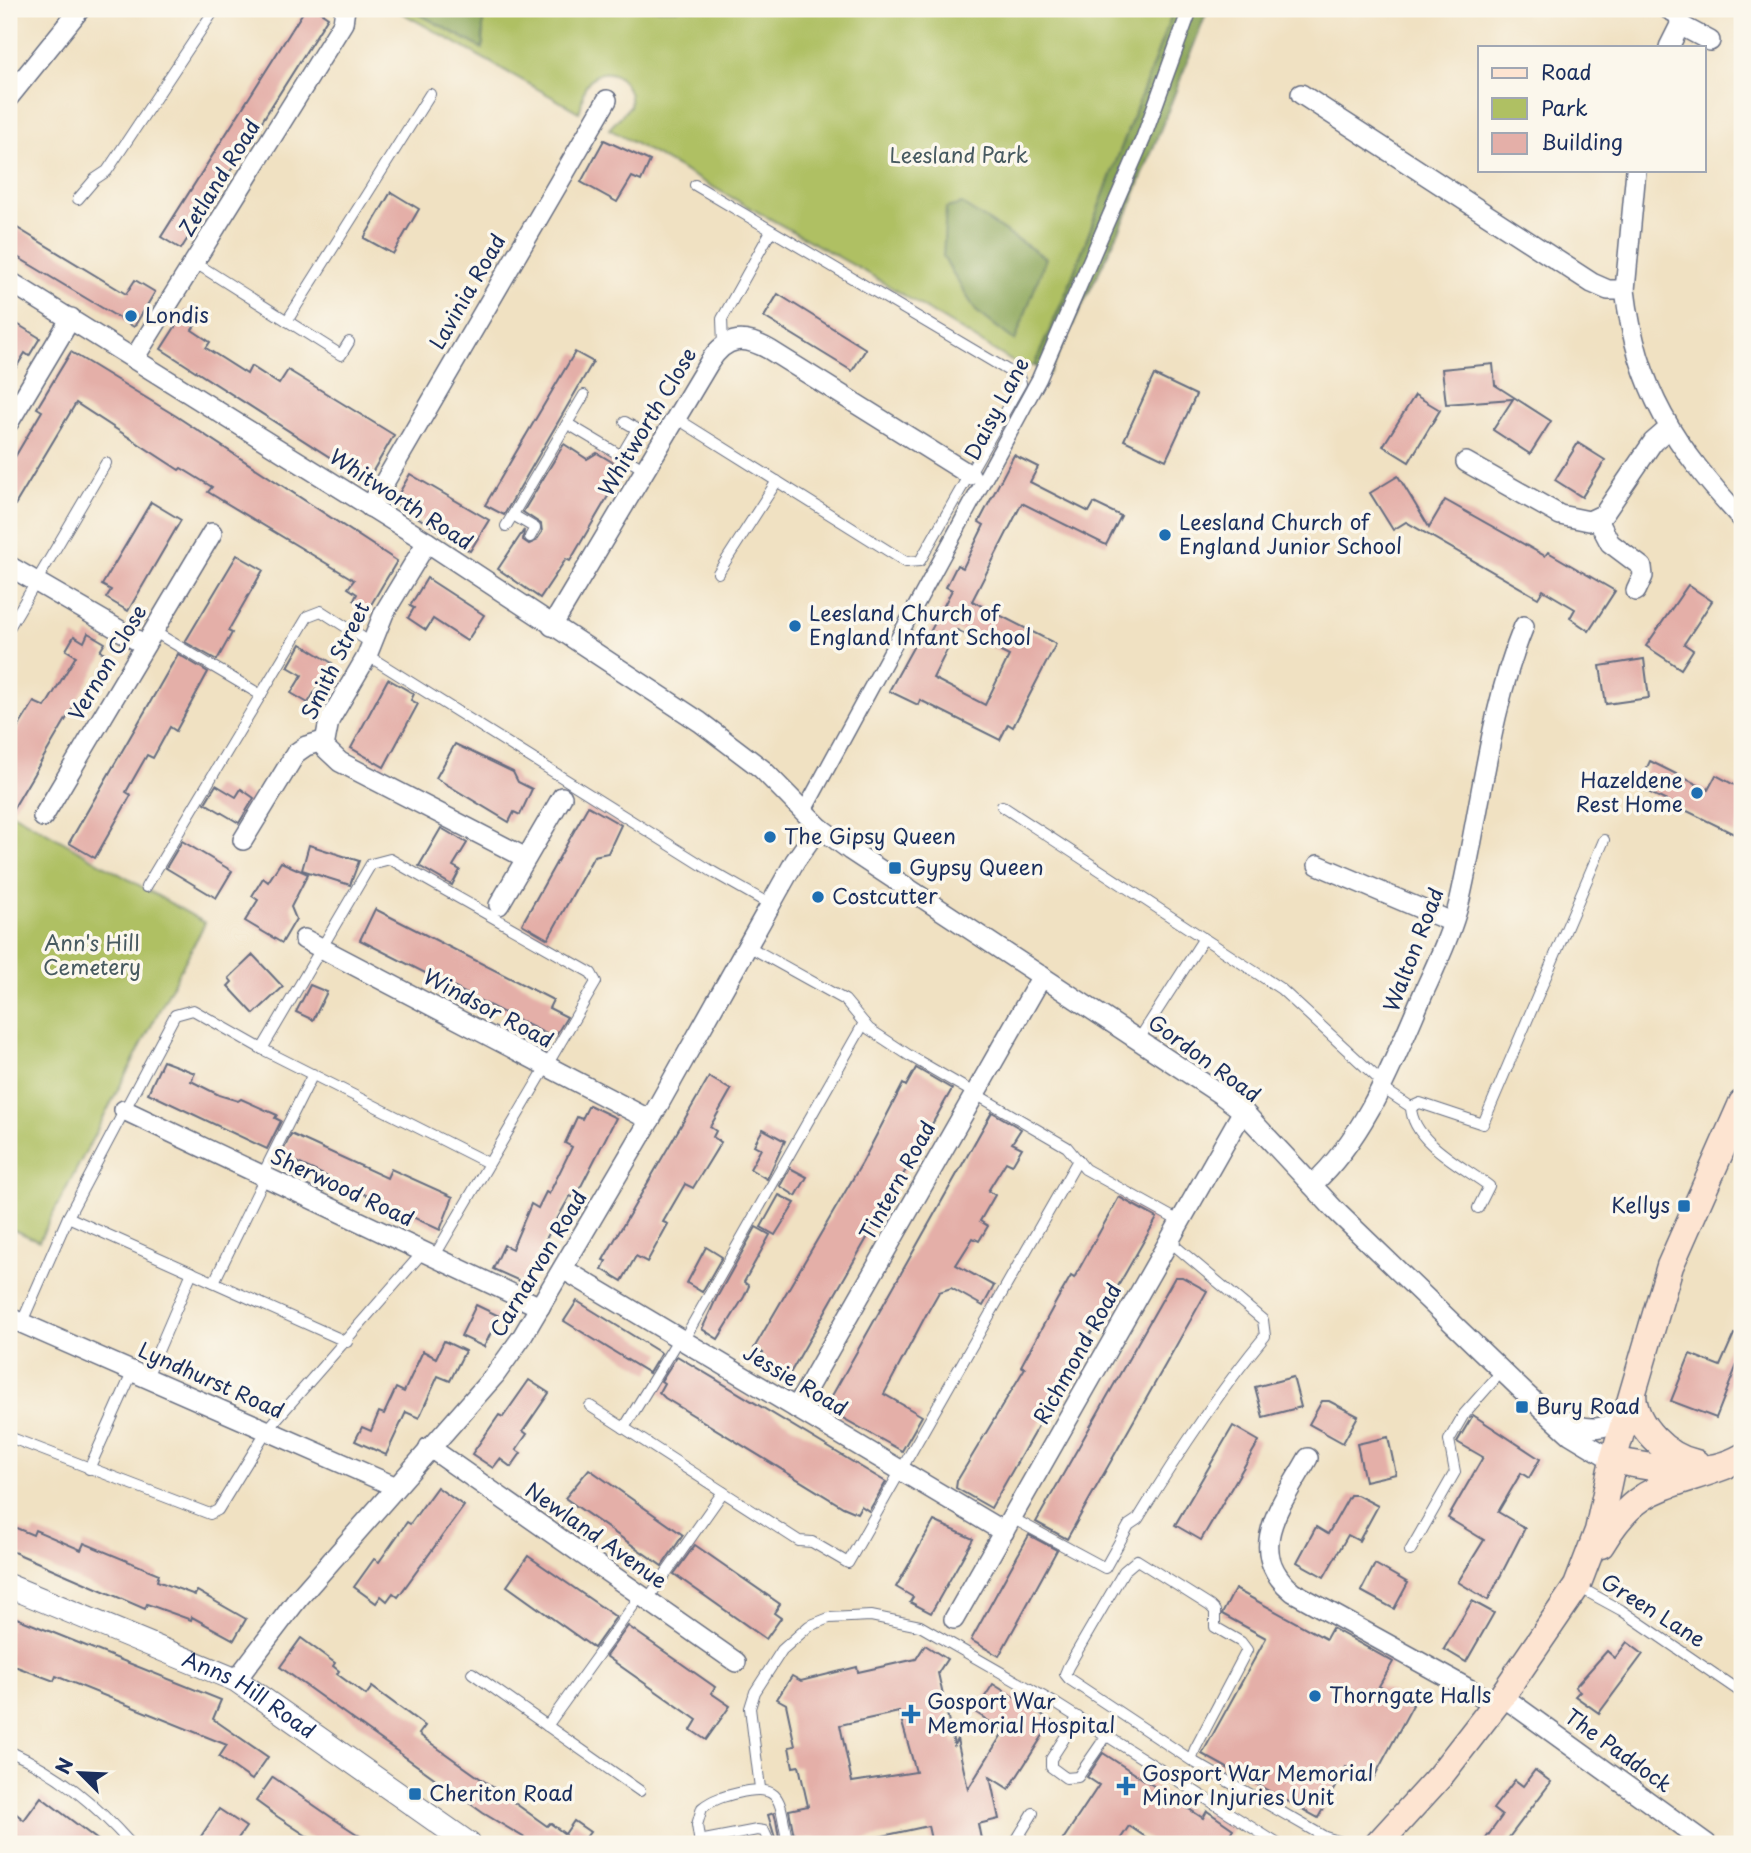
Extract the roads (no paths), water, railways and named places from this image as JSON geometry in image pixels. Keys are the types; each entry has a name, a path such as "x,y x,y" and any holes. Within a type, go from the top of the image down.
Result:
{"main road":[{"path":"1577,1586 1595,1538 1613,1460 1677,1245 1742,1103"},
{"path":"1633,1394 1642,1422 1671,1453 1694,1463 1733,1461"},
{"path":"1613,1460 1703,1470 1733,1461"},
{"path":"1378,1844 1440,1776 1499,1700 1577,1586 1616,1521 1631,1503 1659,1487 1733,1461"}],"street":[{"path":"9,97 80,9"},
{"name":"Daisy Lane","path":"803,813 817,793 1011,425 1039,379 1143,139 1191,9"},
{"path":"1668,9 1679,15 1680,25 1670,46"},
{"name":"Zetland Road","path":"135,357 344,16"},
{"path":"1680,25 1710,41"},
{"path":"1301,94 1592,283 1608,290 1625,290"},
{"name":"Lavinia Road","path":"370,507 607,100"},
{"path":"1636,172 1625,290 1637,358 1668,429 1742,519"},
{"name":"Whitworth Road","path":"9,281 135,357 427,542 700,722 762,769"},
{"path":"9,422 71,318"},
{"name":"Whitworth Close","path":"552,626 723,344 741,339 759,344 970,475"},
{"path":"1466,462 1560,515 1579,521 1597,518 1612,505 1653,442 1668,429"},
{"path":"1597,518 1610,542 1643,567 1643,576 1636,591"},
{"name":"Vernon Close","path":"43,817 212,533"},
{"name":"Smith Street","path":"427,542 384,612 369,649 329,721 323,741 328,752 340,762 526,858"},
{"path":"9,566 149,638"},
{"name":"Walton Road","path":"1312,1185 1338,1157 1383,1086 1452,922 1459,902 1505,675 1524,626"},
{"path":"243,840 296,753 306,746 323,741"},
{"name":"Gordon Road","path":"762,769 819,827 1243,1111 1312,1185 1527,1395 1570,1434 1602,1456 1613,1460"},
{"path":"499,905 562,797"},
{"name":"Carnarvon Road","path":"236,1680 296,1600 394,1486 495,1375 563,1269 771,905 819,827"},
{"path":"1318,865 1452,922"},
{"name":"Windsor Road","path":"304,939 650,1120"},
{"name":"Tintern Road","path":"796,1408 1042,976"},
{"name":"Sherwood Road","path":"124,1110 540,1307"},
{"name":"Richmond Road","path":"954,1619 1243,1111"},
{"name":"Jessie Road","path":"563,1269 902,1472 1008,1525"},
{"name":"Lyndhurst Road","path":"14,1320 394,1486"},
{"path":"1527,1395 1572,1424 1596,1429 1619,1419 1633,1394"},
{"path":"1570,1434 1604,1471 1605,1500"},
{"name":"Newland Avenue","path":"429,1447 736,1662"},
{"name":"The Paddock","path":"1308,1458 1272,1525 1267,1541 1268,1562 1278,1579 1293,1592 1499,1700 1707,1844"},
{"name":"Anns Hill Road","path":"9,1586 236,1680 469,1844"}],"lane":[{"path":"78,200 95,179 107,171 215,9"},
{"path":"287,321 430,94"},
{"path":"676,418 906,562 920,561 1021,383 1020,377 695,185"},
{"path":"723,344 722,319 771,231"},
{"path":"194,262 341,355 349,342"},
{"path":"506,526 584,395"},
{"path":"621,456 637,429 625,422"},
{"path":"568,424 645,470"},
{"path":"9,628 106,463"},
{"path":"718,573 777,481"},
{"path":"513,515 535,528 530,537"},
{"path":"146,887 309,616 321,611 369,649 663,841 771,905"},
{"path":"149,638 261,695"},
{"path":"1002,806 1298,1001 1383,1086 1411,1107"},
{"path":"1411,1107 1420,1102 1483,1124 1604,840"},
{"path":"9,1437 210,1514 218,1510 267,1430 428,1254 488,1163 596,982 591,973 390,859 371,864 324,949 262,1049"},
{"path":"1139,1039 1204,939"},
{"path":"748,946 845,1000 864,1023 909,1056 1068,1147 1085,1169 1179,1222"},
{"path":"14,1320 175,1015 193,1010 262,1049 488,1163"},
{"path":"624,1428 681,1340 864,1023"},
{"path":"214,1282 313,1074"},
{"path":"1411,1107 1411,1118 1434,1145 1489,1186 1478,1208"},
{"path":"590,1406 799,1541 812,1542 848,1563 1078,1160"},
{"path":"68,1216 347,1342"},
{"path":"1008,1525 1105,1568 1129,1525 1138,1519 1184,1444 1229,1379 1265,1336 1264,1320 1168,1240"},
{"path":"89,1469 192,1272"},
{"path":"1410,1551 1455,1472 1449,1440 1464,1414 1502,1371"},
{"path":"547,1726 723,1492"},
{"path":"1194,1762 1192,1757 1195,1749 1247,1650 1241,1642 1215,1626 1215,1611 1210,1606 1136,1560 1124,1571 1066,1674 1077,1687 1194,1762 1325,1837 1348,1844"},
{"name":"Green Lane","path":"1577,1586 1621,1610 1742,1693"},
{"path":"760,1788 750,1717 752,1699 793,1637 829,1618 871,1616 920,1626 1078,1717 1278,1844"},
{"path":"472,1673 640,1791"},
{"path":"1078,1717 1051,1759 1051,1767 1066,1778 1078,1777 1107,1735"},
{"path":"9,1751 46,1768 98,1808 131,1844"},
{"path":"770,1844 764,1831 757,1829 699,1843 697,1818 702,1808 719,1798 760,1788 770,1790 776,1797 788,1844"},
{"path":"1014,1844 1033,1813"}],"place":[{"name":"Londis","path":"131,316"},
{"name":"Leesland Church of England Junior School","path":"1165,535"},
{"name":"Leesland Church of England Infant School","path":"795,626"},
{"name":"Hazeldene Rest Home","path":"1697,793"},
{"name":"The Gipsy Queen","path":"770,837"},
{"name":"Gypsy Queen","path":"895,868"},
{"name":"Costcutter","path":"818,897"},
{"name":"Kellys","path":"1684,1206"},
{"name":"Bury Road","path":"1522,1407"},
{"name":"Thorngate Halls","path":"1315,1696"},
{"name":"Gosport War Memorial Hospital","path":"911,1714"},
{"name":"Gosport War Memorial Minor Injuries Unit","path":"1126,1786"},
{"name":"Cheriton Road","path":"415,1794"}],"park label":[{"name":"Leesland Park","path":"959,156"},
{"name":"Ann's Hill Cemetery","path":"92,956"}]}
